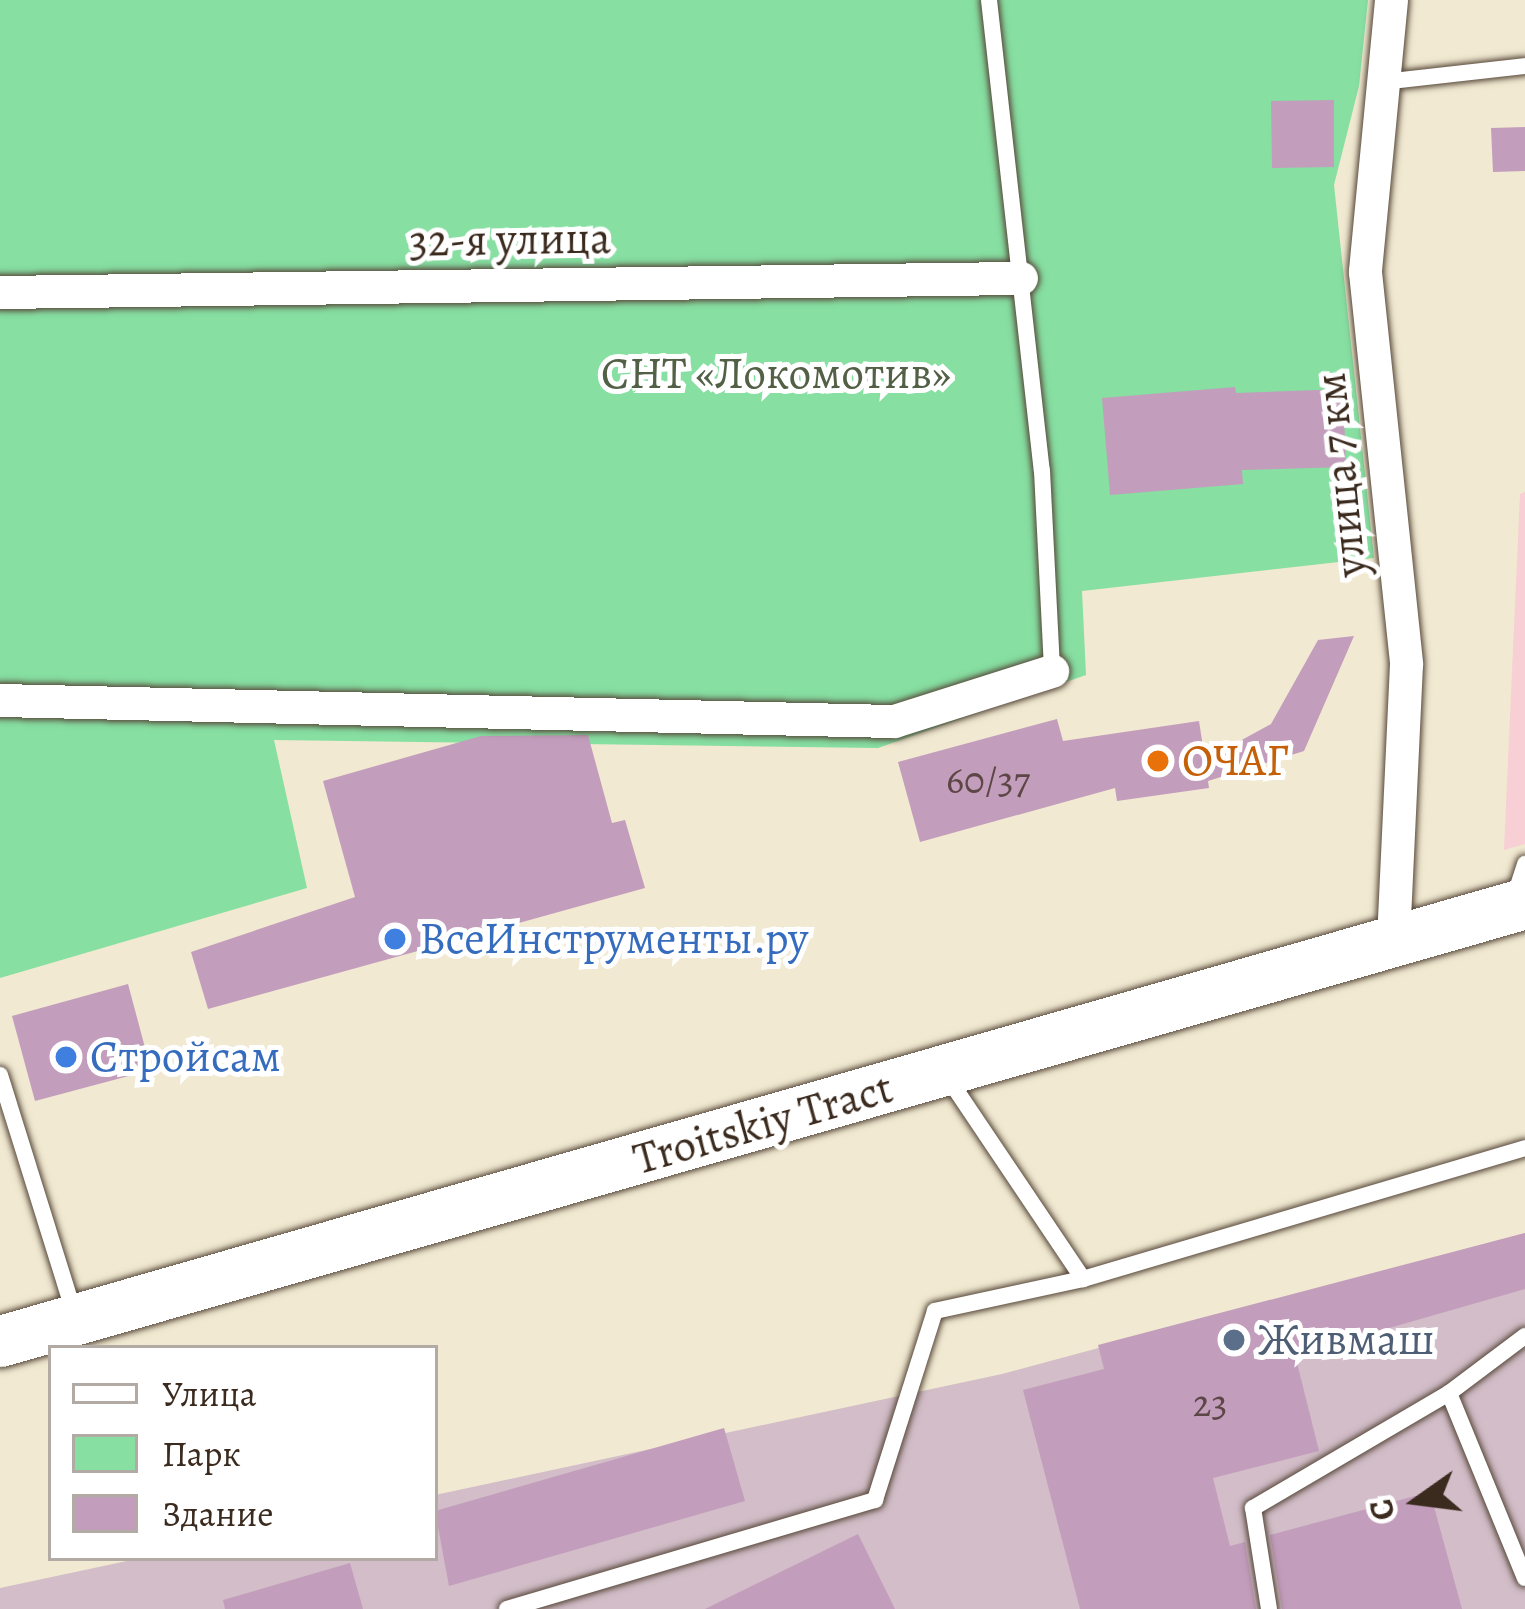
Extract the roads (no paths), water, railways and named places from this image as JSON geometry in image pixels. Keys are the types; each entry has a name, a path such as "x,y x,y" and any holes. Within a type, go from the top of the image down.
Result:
{"main road":[{"name":"Troitskiy Tract","path":"0,1341 944,1073 1393,940 1520,891"}],"street":[{"name":"улица 7 км","path":"1391,0 1379,82 1365,272 1406,664 1393,940"},
{"name":"32-я улица","path":"0,292 1021,278"},
{"path":"0,700 894,721 1052,671"}],"lane":[{"path":"989,0 1042,471 1052,671"},
{"path":"1379,82 1525,66"},
{"path":"944,1073 1082,1279"},
{"path":"0,1075 76,1319"},
{"path":"507,1609 875,1500 935,1311 1082,1279 1525,1148"},
{"path":"1269,1609 1253,1508 1449,1393 1525,1336"},
{"path":"1449,1393 1525,1578"}],"place":[{"name":"ОЧАГ","path":"1158,761"},
{"name":"ВсеИнструменты.ру","path":"395,939"},
{"name":"Стройсам","path":"66,1057"},
{"name":"Живмаш","path":"1234,1340"}],"park label":[{"name":"СНТ «Локомотив»","path":"776,374"}]}
